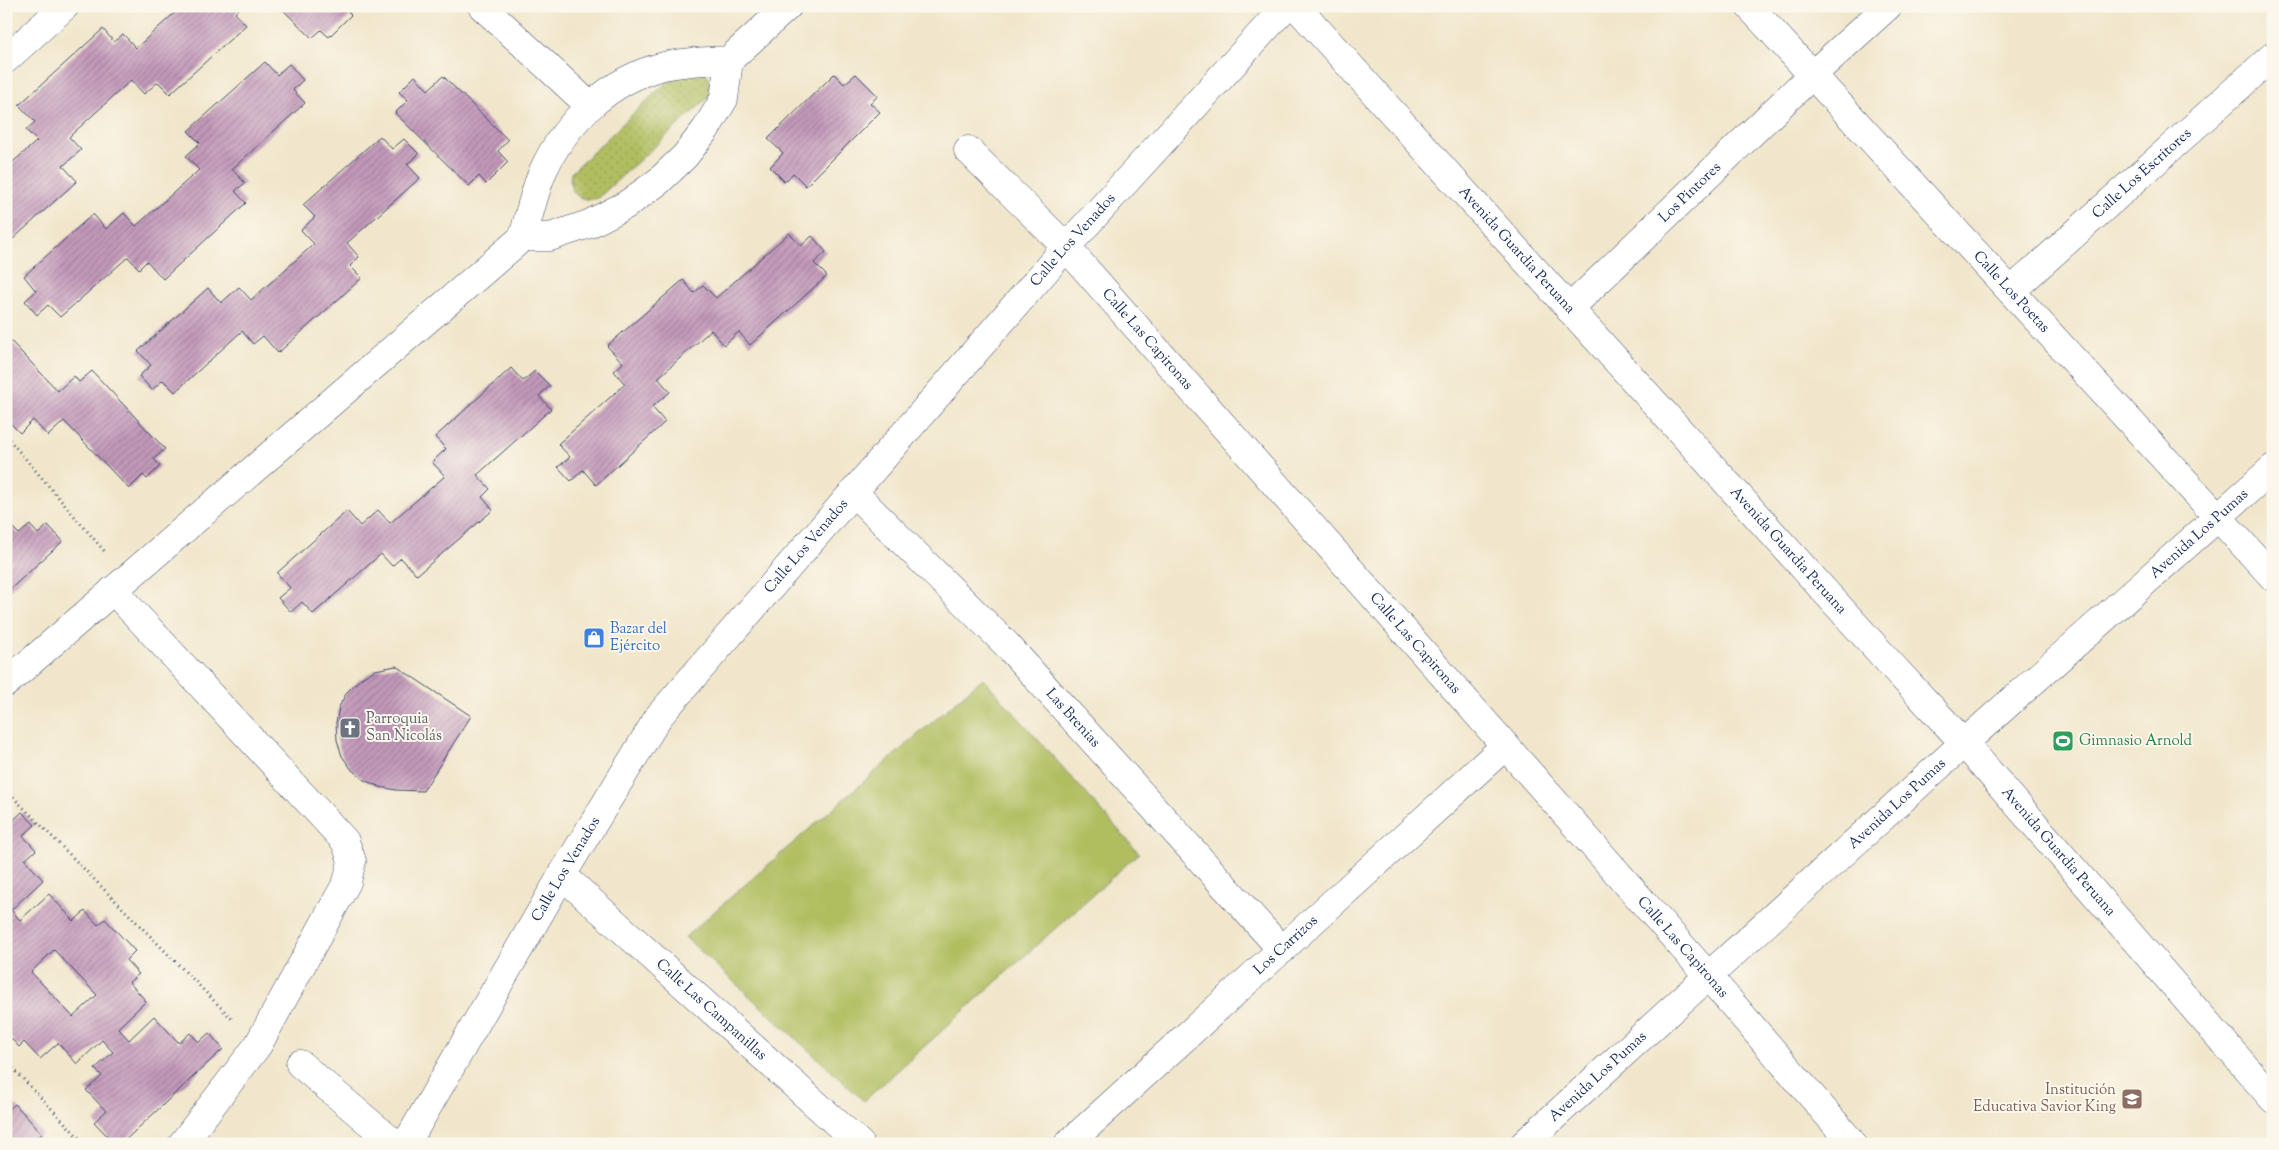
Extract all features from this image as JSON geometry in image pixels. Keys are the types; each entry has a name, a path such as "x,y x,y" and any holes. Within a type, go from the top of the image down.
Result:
{"street":[{"path":"6,58 65,6"},
{"path":"482,6 590,106"},
{"path":"6,683 523,237 543,172 555,148 571,125 590,106 628,81 662,67 688,62 729,60 788,6"},
{"name":"Calle Los Venados","path":"406,1144 562,875 659,716 854,494 1066,247 1286,6"},
{"name":"Avenida Guardia Peruana","path":"1296,6 1964,743 2273,1100"},
{"name":"Calle Los Poetas","path":"1749,6 1811,76 2219,516 2273,577"},
{"name":"Los Pintores","path":"1569,309 1811,76 1888,6"},
{"name":"Calle Los Escritores","path":"2011,292 2273,56"},
{"path":"523,237 550,237 589,224 626,205 659,181 685,156 706,129 724,99 729,60"},
{"name":"Calle Las Capironas","path":"968,150 1066,247 1709,977 1853,1144"},
{"name":"Avenida Los Pumas","path":"1524,1144 1964,743 2273,468"},
{"name":"Las Brenias","path":"854,494 1007,645 1282,950"},
{"path":"120,583 346,841 352,861 347,882 258,1045 182,1144"},
{"name":"Los Carrizos","path":"1068,1144 1505,746"},
{"name":"Calle Las Campanillas","path":"562,875 860,1144"},
{"path":"300,1064 395,1144"}],"path":[{"path":"6,436 120,583"},
{"path":"6,790 258,1045"},
{"path":"6,1061 85,1144"},
{"path":"66,1144 76,1135"}],"green space":[{"path":"676,73 706,73 710,80 710,96 598,198 585,199 576,195 571,186 571,173"},
{"path":"983,678 1139,853 864,1101 685,937"}],"building":[{"path":"182,6 242,6 235,13 246,25 170,94 158,82 144,94 131,80 69,137 81,150 63,166 77,181 13,239 6,231 6,168 37,141 26,130 35,122 19,105 103,29 114,42 123,34 136,48"},
{"path":"279,6 343,6 351,15 329,37 321,30 312,38"},
{"path":"265,62 277,75 289,64 303,80 293,90 305,103 232,169 245,183 235,191 246,203 163,279 147,261 139,269 128,257 60,317 48,305 37,315 25,301 36,291 24,276 93,214 106,229 124,213 136,226 199,170 186,156 200,143 188,131"},
{"path":"834,74 844,84 856,74 878,96 870,103 880,112 806,186 793,173 785,182 770,167 783,153 768,139"},
{"path":"415,76 428,90 443,76 508,140 498,151 508,162 486,184 479,176 469,186 395,113 408,100 399,92"},
{"path":"380,136 392,149 404,139 419,154 407,164 420,178 347,243 359,257 350,266 362,278 278,353 263,336 253,344 242,331 175,392 163,380 152,390 139,376 151,365 138,351 208,288 221,303 239,287 251,300 314,244 301,230 315,217 303,205"},
{"path":"789,233 801,246 812,236 826,252 814,263 827,276 750,345 739,332 724,345 711,330 658,378 670,392 652,407 665,422 596,485 583,470 571,481 558,467 570,457 558,444 625,384 614,371 623,363 607,346 683,280 694,293 703,285 716,298"},
{"path":"6,336 58,391 74,376 79,382 92,371 165,449 154,459 160,466 147,479 143,475 129,489 64,421 48,436 33,420 20,433 6,419"},
{"path":"511,368 523,381 535,371 550,386 539,396 551,409 477,475 490,489 482,497 493,510 417,575 401,558 392,566 381,554 313,614 302,602 291,612 278,598 290,588 277,573 347,511 360,526 378,510 390,523 445,476 432,462 446,449 435,437"},
{"path":"6,521 19,534 30,525 38,534 48,525 63,541 6,593"},
{"path":"396,666 471,716 423,791 396,790 380,787 364,780 352,770 342,756 337,740 336,723 339,707 347,692 360,679 375,670"},
{"path":"22,812 35,825 23,836 36,850 25,860 43,880 11,910 20,920 49,894 74,921 85,911 98,925 105,919 135,951 126,960 139,974 129,982 146,1001 118,1028 129,1040 154,1016 179,1043 190,1033 199,1042 209,1033 223,1049 121,1144 115,1144 94,1122 106,1111 86,1090 102,1076 95,1069 113,1052 102,1040 77,1064 58,1043 40,1059 24,1042 19,1047 6,1033 6,827","holes":["54,950 97,995 73,1017 31,972"]},
{"path":"15,1104 42,1134 31,1144 6,1144 6,1112"}],"place":[{"name":"Bazar del Ejército","path":"594,638"},
{"name":"Parroquia San Nicolás","path":"350,728"},
{"name":"Gimnasio Arnold","path":"2063,741"},
{"name":"Institución Educativa Savior King","path":"2132,1099"}]}
